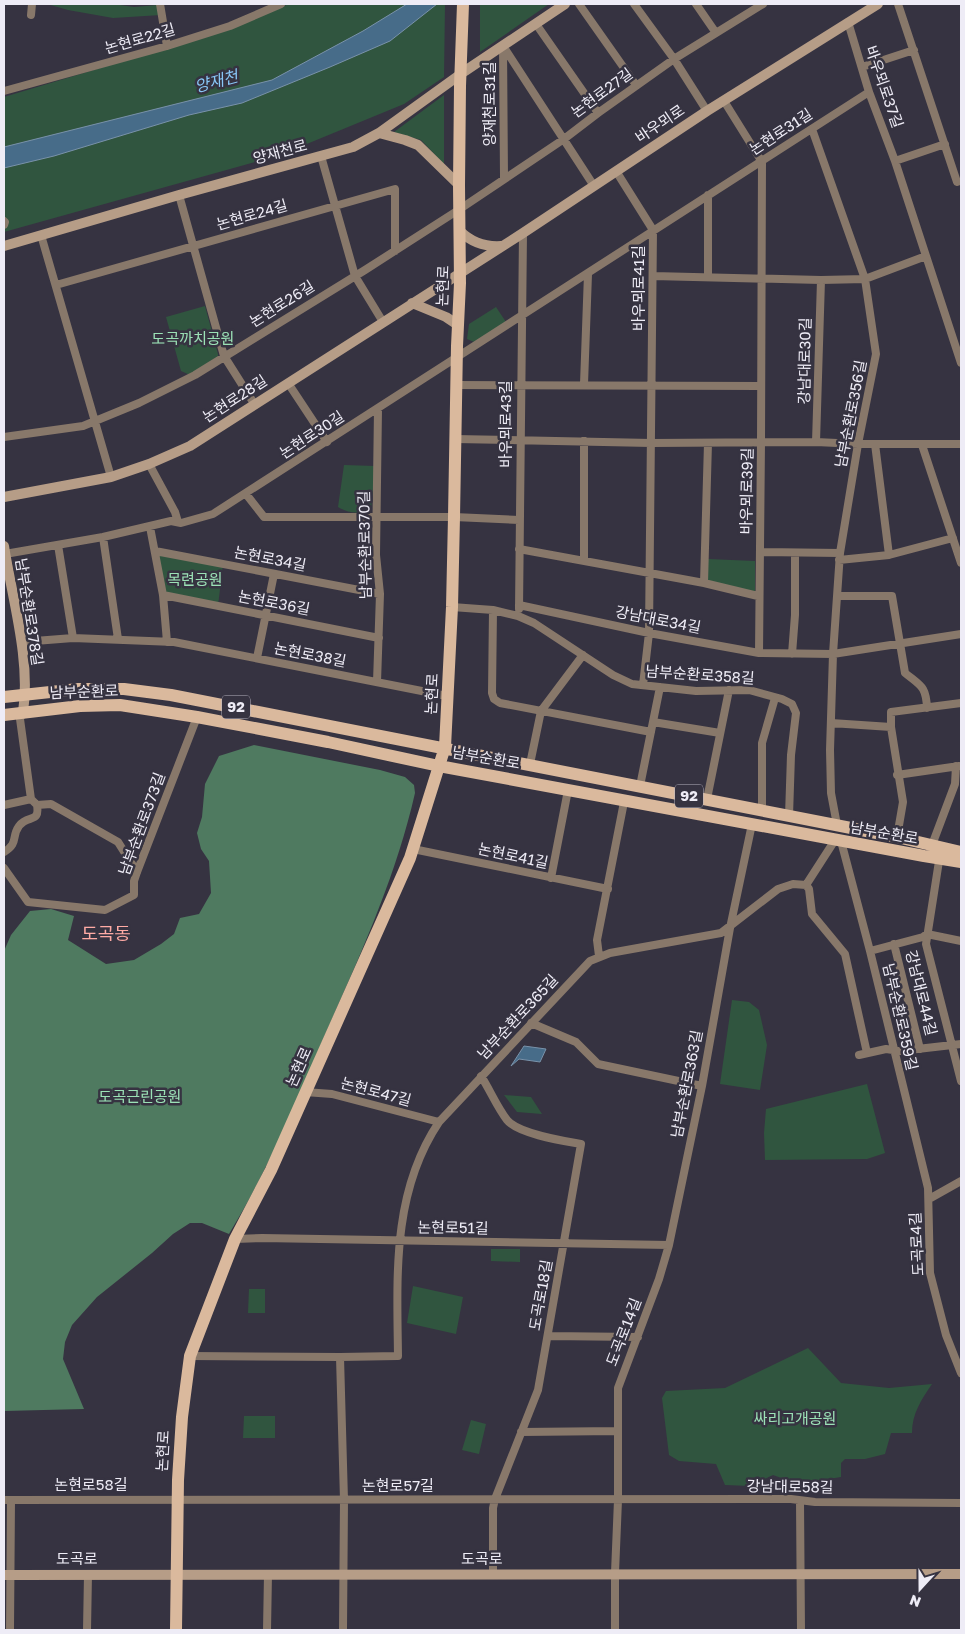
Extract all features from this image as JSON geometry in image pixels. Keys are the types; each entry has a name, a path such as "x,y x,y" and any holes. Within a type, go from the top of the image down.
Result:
{"main road":[{"name":"논현로","path":"176,1630 178,1501 182,1417 190,1356 235,1239 271,1170 413,849 445,747 452,607 460,273 460,86 463,4"},
{"name":"남부순환로","path":"4,697 26,693 78,689 124,689 171,695 707,799 897,837 961,852"},
{"path":"78,689 80,706"},
{"name":"남부순환로","path":"4,715 80,706 120,705 197,717 319,740 439,766 624,802 961,862"}],"street":[{"path":"31,15 32,4"},
{"path":"160,4 167,46"},
{"name":"논현로22길","path":"4,91 167,46 230,26 281,4"},
{"name":"양재천로","path":"4,246 353,146 379,133 457,77 565,4"},
{"path":"578,4 636,85"},
{"path":"634,4 674,59 707,111"},
{"path":"696,4 716,33"},
{"name":"논현로27길","path":"460,209 564,139 674,59 763,4"},
{"name":"바우뫼로","path":"460,273 724,100 878,4"},
{"path":"898,4 958,182"},
{"name":"바우뫼로37길","path":"848,22 869,92 895,161 961,363"},
{"path":"536,24 598,113"},
{"name":"양재천로31길","path":"503,46 594,186"},
{"name":"양재천로31길","path":"503,46 504,178"},
{"path":"862,67 914,50"},
{"name":"논현로31길","path":"457,358 869,92"},
{"path":"724,100 762,162"},
{"name":"남부순환로356길","path":"812,129 865,279 876,354 839,556 831,724 831,793 836,825"},
{"path":"379,133 418,145 459,185"},
{"path":"895,161 945,144"},
{"path":"321,156 355,276 383,322"},
{"name":"바우뫼로39길","path":"759,653 762,162"},
{"name":"바우뫼로41길","path":"616,171 653,230 651,574 649,633 643,685"},
{"name":"논현로24길","path":"56,285 395,189 394,252"},
{"path":"179,195 224,356 255,405"},
{"path":"708,195 708,276"},
{"name":"논현로26길","path":"4,437 83,426 183,382 394,252 460,209"},
{"path":"460,231 473,241 486,246 502,246"},
{"name":"바우뫼로43길","path":"518,616 523,233"},
{"path":"41,235 111,477"},
{"path":"653,276 762,277 820,280 865,279 926,256"},
{"name":"논현로28길","path":"4,497 111,477 149,464 190,446 460,273"},
{"path":"584,384 588,274"},
{"name":"강남대로30길","path":"816,442 820,280"},
{"path":"412,303 446,317 458,325"},
{"name":"논현로30길","path":"4,550 58,545 103,538 171,521 181,524 213,514 457,358"},
{"path":"288,383 327,442"},
{"path":"456,385 760,386"},
{"name":"남부순환로370길","path":"377,682 380,594 376,564 378,408"},
{"path":"455,438 651,443 816,442 961,444"},
{"path":"584,441 584,560"},
{"path":"704,583 708,443"},
{"path":"875,444 889,555"},
{"path":"922,444 961,562"},
{"path":"149,464 175,512 178,522"},
{"path":"246,494 264,517 454,517 519,520"},
{"path":"150,527 163,595 167,642"},
{"path":"103,538 118,639"},
{"path":"760,552 839,556 889,555 953,538"},
{"path":"58,545 73,638"},
{"path":"519,549 704,583 758,596"},
{"name":"남부순환로378길","path":"4,550 22,642 26,693 23,712"},
{"name":"논현로34길","path":"155,551 380,594"},
{"path":"792,654 795,615 795,553"},
{"path":"257,658 274,574"},
{"name":"논현로36길","path":"163,595 379,638"},
{"path":"837,596 892,596 905,673 924,688 927,708"},
{"name":"강남대로34길","path":"519,605 649,633 759,653 833,654 961,634"},
{"name":"남부순환로358길","path":"452,607 493,610 518,616 534,623 613,675 632,684 696,691 749,690 792,704 796,713 791,755 789,816"},
{"path":"493,610 492,693 494,699 500,703 651,732"},
{"name":"논현로38길","path":"22,642 73,638 167,642 447,696"},
{"path":"530,764 541,711 583,655"},
{"path":"640,786 660,687"},
{"path":"707,799 729,690"},
{"path":"762,811 762,743 775,698"},
{"path":"897,837 903,802 897,775 891,712 961,703"},
{"path":"4,852 13,845 18,827 39,813 34,802 20,719 23,712"},
{"name":"남부순환로373길","path":"4,868 28,902 105,910 134,895 136,872 197,717"},
{"path":"653,722 720,733"},
{"path":"831,724 891,727"},
{"path":"897,775 959,766"},
{"name":"남부순환로","path":"932,845 955,784 959,766"},
{"path":"552,878 568,790"},
{"path":"4,805 34,802 51,804 118,842 136,872"},
{"path":"624,802 597,940 599,956 722,933 778,889 793,884 806,885"},
{"name":"남부순환로363길","path":"669,1245 702,1086 730,928 752,824"},
{"path":"806,885 838,841"},
{"name":"남부순환로359길","path":"838,841 870,951 928,1188 929,1199"},
{"path":"932,845 961,848"},
{"name":"논현로41길","path":"413,849 608,889"},
{"path":"924,856 961,869"},
{"path":"939,861 926,944 961,1080"},
{"path":"806,885 809,889 812,914 845,954 867,1052"},
{"path":"870,951 923,937 927,934 961,942"},
{"name":"강남대로44길","path":"894,944 920,1049"},
{"name":"남부순환로365길","path":"340,1357 398,1356 398,1241 401,1219 420,1154 426,1141 439,1122 481,1076 590,961 599,956"},
{"path":"531,1023 576,1042 598,1064 702,1086"},
{"name":"강남대로44길","path":"858,1055 886,1048 893,1051 961,1044"},
{"name":"도곡로18길","path":"481,1076 508,1122 552,1139 581,1144 538,1390 493,1508 492,1574"},
{"name":"논현로47길","path":"305,1092 332,1094 439,1122"},
{"path":"929,1199 961,1181"},
{"name":"도곡로4길","path":"929,1199 930,1273 946,1334 961,1373"},
{"name":"논현로51길","path":"235,1239 669,1245"},
{"name":"도곡로14길","path":"615,1630 618,1388 638,1337 669,1245"},
{"path":"548,1336 638,1337"},
{"path":"952,1350 961,1352"},
{"path":"190,1356 340,1357 344,1500 343,1630"},
{"path":"521,1432 618,1431"},
{"name":"논현로58길","path":"7,1500 123,1499 178,1501"},
{"name":"강남대로58길","path":"618,1500 791,1499 800,1501 961,1503"},
{"path":"7,1500 7,1575 10,1630"},
{"name":"논현로57길","path":"178,1501 618,1500"},
{"path":"800,1501 801,1630"},
{"path":"87,1630 88,1574"},
{"path":"267,1630 268,1574"},
{"name":"도곡로","path":"7,1575 961,1574"}],"green space":[{"path":"47,4 120,4 134,7 158,5 161,15 113,18 68,10"},
{"path":"289,4 445,4 444,77 404,104 280,155 4,232 4,97 220,32"},
{"path":"480,4 549,4 480,52"},
{"path":"444,95 444,164 421,140 394,132"},
{"name":"도곡까치공원","path":"205,306 218,356 190,375 181,371 166,317"},
{"path":"496,307 506,322 474,342 467,339 469,324"},
{"path":"344,465 375,466 371,509 354,512 338,507"},
{"name":"목련공원","path":"155,551 223,564 218,606 163,595"},
{"path":"708,559 755,561 755,593 707,581"},
{"name":"도곡근린공원","path":"254,745 380,770 405,777 414,785 415,793 407,824 376,917 280,1137 256,1186 229,1234 202,1223 190,1223 173,1234 97,1297 72,1325 65,1342 63,1359 84,1409 4,1411 4,951 11,935 30,911 51,909 74,916 68,940 106,964 134,960 174,934 180,918 199,914 211,893 209,861 201,849 197,833 202,817 205,784 219,756"},
{"path":"732,1000 749,1002 759,1010 767,1045 760,1090 720,1084"},
{"path":"867,1084 885,1153 867,1159 765,1160 764,1133 766,1109"},
{"path":"504,1095 531,1097 542,1114 517,1112"},
{"path":"491,1249 520,1249 520,1262 491,1261"},
{"path":"413,1286 463,1297 456,1334 407,1323"},
{"path":"249,1289 265,1289 265,1313 248,1313"},
{"name":"싸리고개공원","path":"808,1348 841,1383 889,1388 932,1384 915,1413 912,1433 891,1433 885,1454 865,1459 845,1459 841,1463 841,1477 798,1484 773,1475 750,1486 725,1485 716,1464 679,1461 669,1455 662,1398 666,1391 725,1388"},
{"path":"244,1416 275,1416 275,1438 243,1438"},
{"path":"471,1420 486,1424 479,1454 462,1450"}],"water":[{"path":"407,4 437,4 390,41 242,103 189,115 54,156 4,168 4,147 272,80 363,31"},
{"path":"524,1046 546,1049 540,1062 519,1059 511,1066"}],"district":[{"name":"도곡동","path":"106,934"}],"water label":[{"name":"양재천","path":"216,81"}]}
